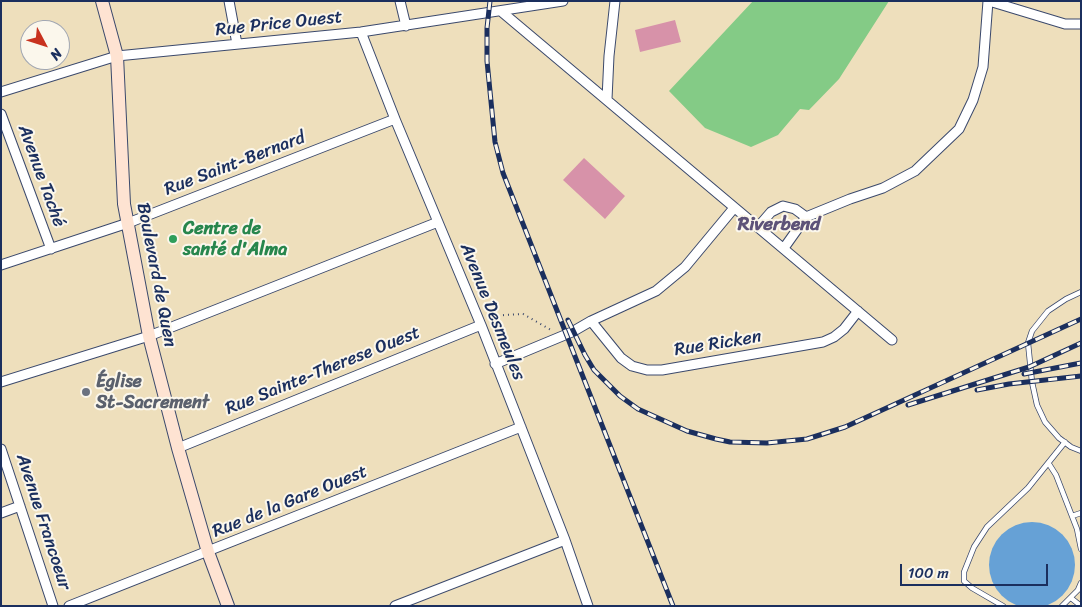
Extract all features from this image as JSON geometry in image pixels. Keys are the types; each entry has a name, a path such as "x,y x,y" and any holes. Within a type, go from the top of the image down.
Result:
{"street":[{"name":"Boulevard de Quen","path":"102,1 117,56 124,204 149,336 178,448 208,552 228,606"},
{"path":"229,1 237,44"},
{"path":"400,1 406,26"},
{"name":"Rue Price Ouest","path":"1,92 117,56 362,32 502,12 563,1"},
{"path":"607,99 615,1"},
{"path":"784,248 806,217 883,188 915,172 959,129 973,100 983,67 988,1 1065,24 1081,24"},
{"path":"502,12 892,340"},
{"name":"Avenue Desmeules","path":"362,32 395,119 480,321 565,540 588,606"},
{"name":"Avenue Taché","path":"1,114 51,248"},
{"name":"Rue Saint-Bernard","path":"1,265 128,223 395,119"},
{"path":"758,227 771,212 784,206 795,209 806,217"},
{"path":"496,364 562,337 656,291 685,267 734,208"},
{"path":"1,382 149,336 438,222"},
{"name":"Rue Ricken","path":"591,322 621,358 632,366 647,370 662,370 823,342 834,337 844,329 858,311"},
{"name":"Rue Sainte-Therese Ouest","path":"178,448 480,321"},
{"name":"Rue de la Gare Ouest","path":"69,606 521,426"},
{"name":"Avenue Francoeur","path":"1,449 53,606"},
{"path":"1,514 20,506"},
{"path":"395,606 565,540"}],"lane":[{"path":"1081,292 1066,298 1048,311 1032,331 1028,343 1030,373 1037,405 1045,422 1059,438 1081,450"},
{"path":"1003,606 972,588 964,580 964,572 974,547 987,527 1028,488 1065,442"},
{"path":"1049,464 1056,475 1077,529 1081,550"},
{"path":"1072,516 1081,513"},
{"path":"1062,606 1078,590 1081,582"},
{"path":"1071,598 1081,606"}],"path":[{"path":"480,321 523,314 562,337"}],"green space":[{"path":"753,1 889,1 839,79 809,110 800,109 778,135 751,147 705,128 669,91"}],"water":[{"path":"1024,522 1040,522 1049,525 1063,534 1072,548 1075,565 1072,582 1063,596 1049,605 1040,608 1024,608 1008,601 996,589 989,573 989,557 996,541 1008,529"}],"building":[{"path":"675,20 681,42 640,52 635,30"},
{"path":"584,158 625,196 605,219 563,180"}],"railway":[{"path":"490,1 487,28 487,61 495,142 503,173 673,606"},
{"path":"568,320 594,370 620,396 638,409 687,431 716,439 730,442 767,443 807,439 845,427 1081,319"},
{"path":"908,405 1029,367 1081,343"},
{"path":"1024,374 1081,363"},
{"path":"977,390 1009,384 1081,376"}],"place":[{"name":"Centre de santé d'Alma","path":"173,239"},
{"name":"Église St-Sacrement","path":"86,392"}],"district":[{"name":"Riverbend","path":"779,225"}]}
